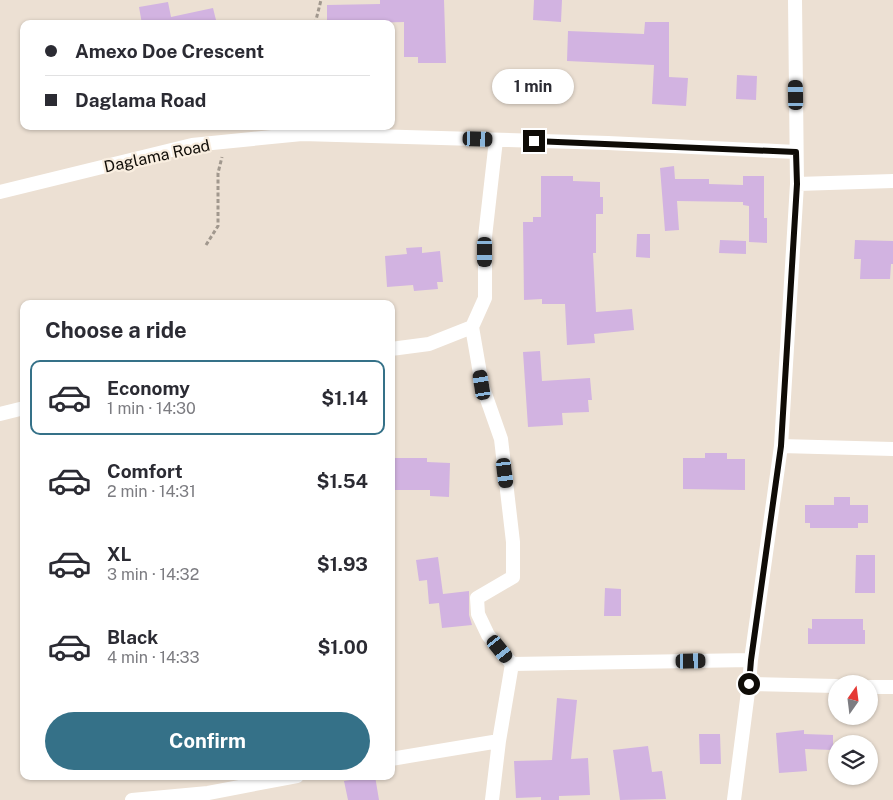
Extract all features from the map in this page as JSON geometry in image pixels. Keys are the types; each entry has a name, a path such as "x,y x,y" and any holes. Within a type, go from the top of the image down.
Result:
{"street":[{"path":"734,800 751,660 781,446 797,184 795,0"},
{"name":"Daglama Road","path":"0,192 192,145 302,134 796,152"},
{"path":"492,800 499,741 512,664 488,635 478,614 477,598 513,577 511,571 513,542 501,439 482,385 472,327 485,298 485,237 496,140"},
{"path":"797,184 893,181"},
{"path":"395,348 429,344 472,327"},
{"path":"0,414 20,409"},
{"path":"781,446 893,449"},
{"path":"512,664 751,660"},
{"path":"749,684 828,686"},
{"path":"878,687 893,687"},
{"path":"395,758 499,741"},
{"path":"132,800 208,793 276,780"}],"path":[{"path":"316,20 321,0"},
{"path":"206,244 218,226 218,173 225,142"}],"building":[{"path":"380,0 444,0 446,63 418,63 418,57 404,57 404,22 395,22 395,20 327,20 327,5 380,4"},
{"path":"534,0 562,0 561,22 533,20"},
{"path":"168,2 171,17 213,8 216,20 141,20 139,7"},
{"path":"645,22 669,22 669,77 688,78 686,106 652,104 654,65 567,61 568,31 644,34"},
{"path":"737,75 757,76 756,100 736,99"},
{"path":"674,166 675,179 709,179 709,184 743,185 743,176 764,176 764,218 767,218 767,243 749,242 749,206 743,205 743,202 677,201 679,230 665,231 660,168"},
{"path":"541,176 573,176 573,181 600,182 600,197 603,197 603,214 596,214 596,253 593,253 596,312 632,309 634,330 594,334 595,343 567,345 565,304 542,304 542,299 524,300 523,222 533,222 533,217 541,217"},
{"path":"637,234 650,234 650,258 636,257"},
{"path":"720,240 746,241 746,254 719,253"},
{"path":"855,240 893,241 893,264 891,264 890,279 860,279 861,259 854,259"},
{"path":"422,247 422,253 440,251 443,282 437,282 438,289 414,291 413,285 387,287 385,256 407,254 406,248"},
{"path":"540,351 542,381 590,378 592,400 588,400 589,412 562,413 563,425 528,427 523,352"},
{"path":"705,453 727,453 727,459 745,459 745,490 683,489 683,458 705,458"},
{"path":"395,458 427,458 427,462 450,463 449,497 430,496 430,490 395,490"},
{"path":"834,497 850,497 850,505 868,505 868,523 858,523 858,528 810,528 810,523 805,523 805,505 834,505"},
{"path":"856,555 875,555 875,593 855,593"},
{"path":"438,557 443,594 469,591 469,615 472,625 442,628 439,603 429,604 427,580 419,581 416,560"},
{"path":"605,588 621,589 621,616 604,616"},
{"path":"812,619 863,619 865,644 808,644 808,628 812,629"},
{"path":"557,698 577,700 571,759 588,758 590,795 559,796 559,800 541,800 541,797 516,798 514,761 552,760"},
{"path":"804,730 804,734 833,735 828,735 828,750 805,749 807,771 779,773 776,733"},
{"path":"699,734 720,734 721,764 700,764"},
{"path":"648,746 652,772 662,771 666,799 620,800 613,750"},
{"path":"376,780 379,800 348,800 344,781"}],"route":[{"path":"534,141 796,152 797,184 781,446 749,684"}]}
